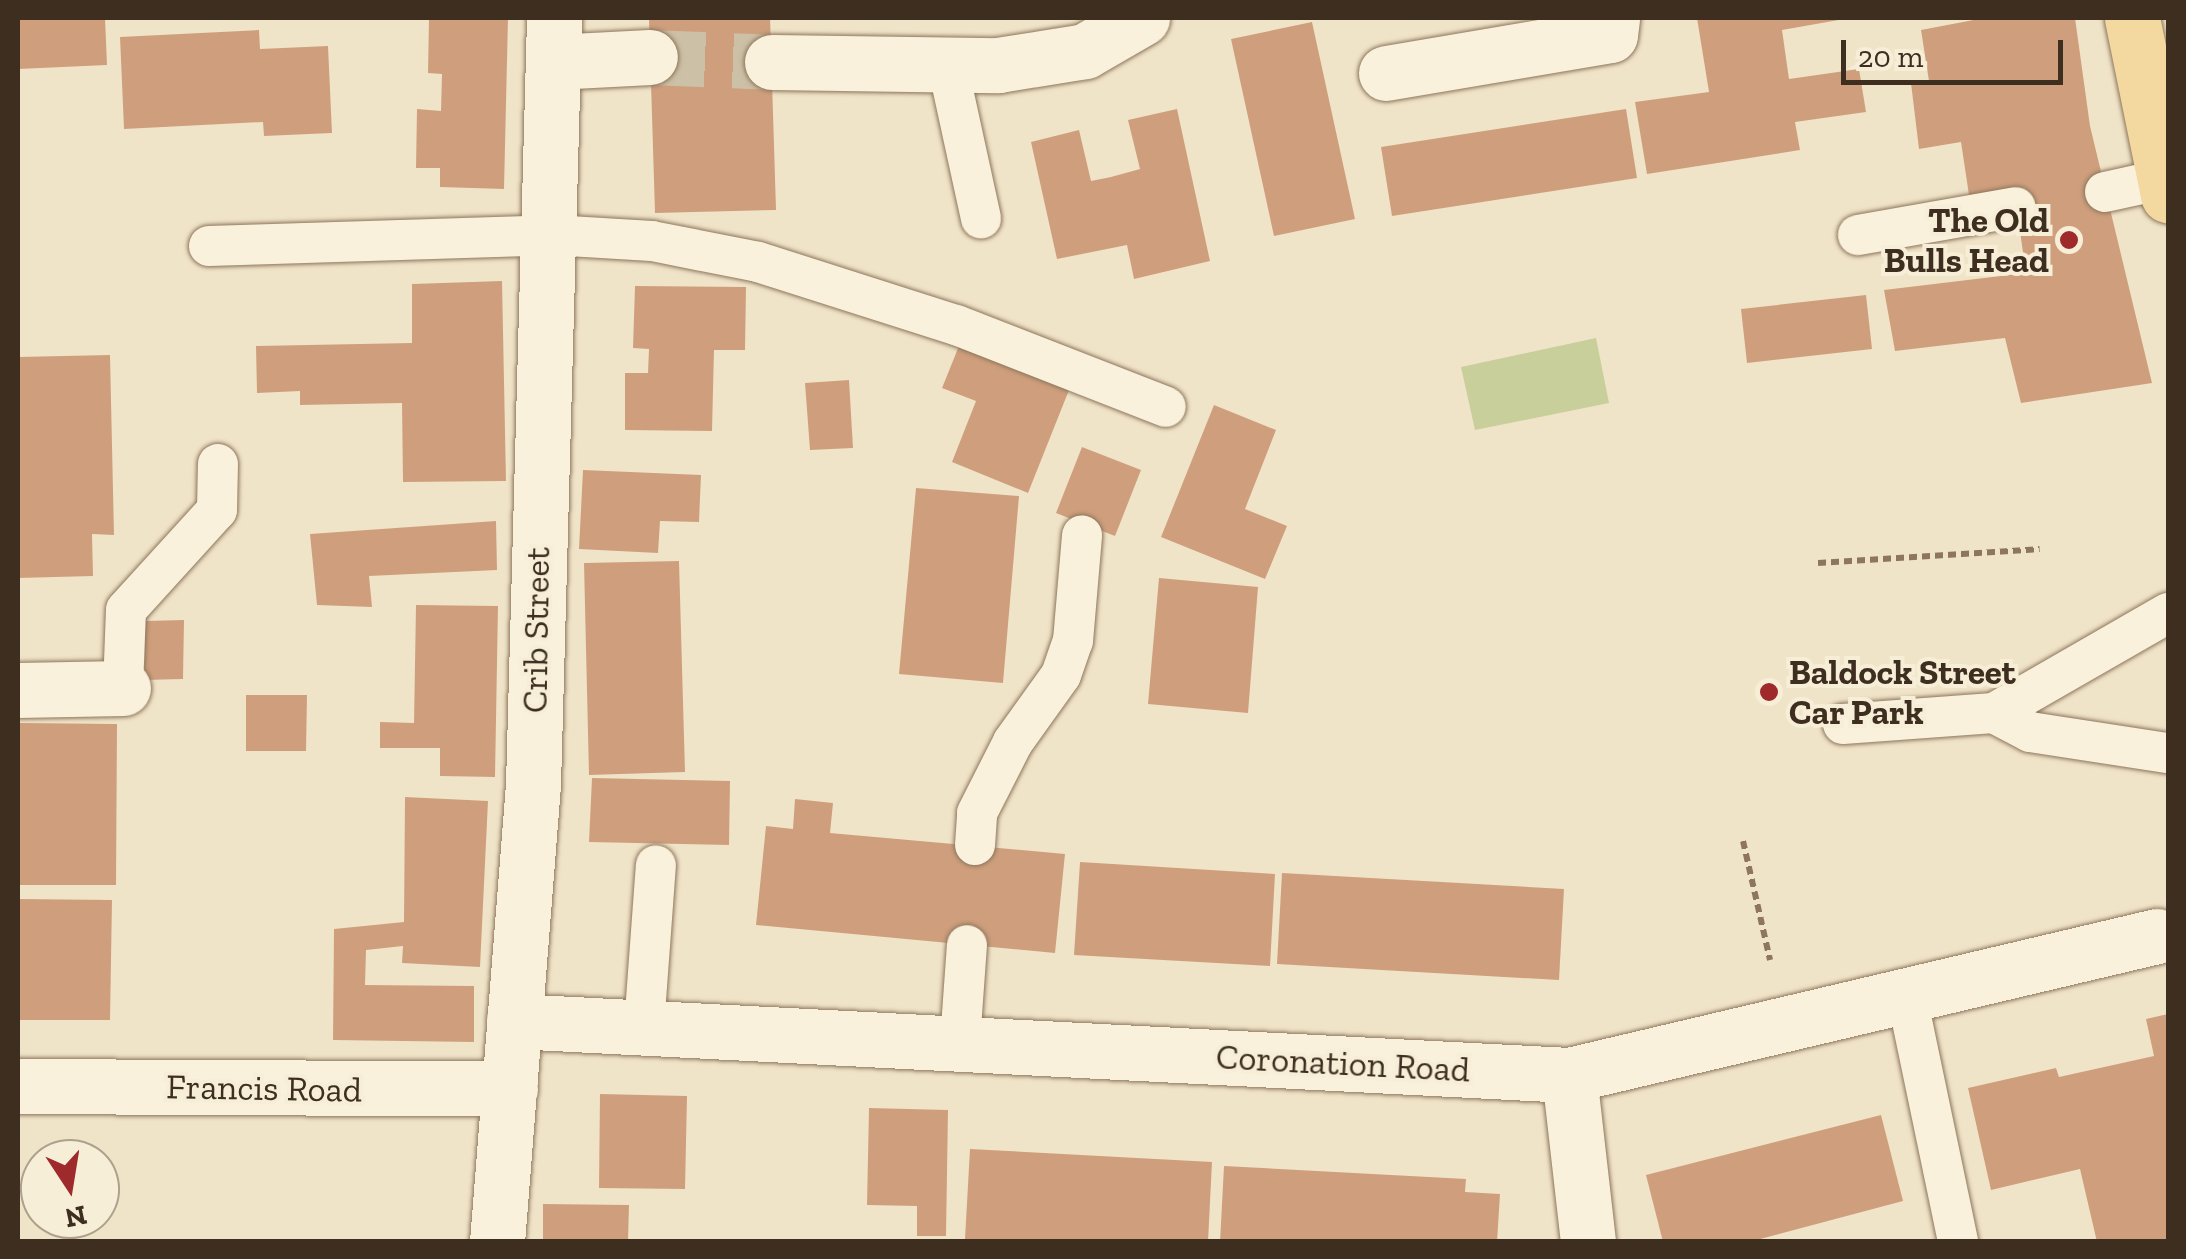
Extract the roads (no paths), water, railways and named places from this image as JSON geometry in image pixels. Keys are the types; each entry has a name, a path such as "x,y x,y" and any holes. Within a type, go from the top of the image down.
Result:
{"main road":[{"path":"2132,18 2166,187"}],"street":[{"path":"772,62 948,66 1085,52 1142,18"},
{"path":"1386,73 1610,35 1612,18"},
{"path":"553,40 650,57"},
{"name":"Crib Street","path":"497,1242 532,785 552,235 553,40"},
{"path":"18,690 123,688"},
{"name":"Coronation Road","path":"514,1021 1569,1075 2157,936"},
{"path":"1569,1075 1588,1242"},
{"name":"Francis Road","path":"18,1086 510,1089"}],"lane":[{"path":"948,66 981,218"},
{"path":"2105,192 2166,187"},
{"path":"1858,235 2016,207"},
{"path":"209,246 552,235 652,241 758,262 956,325 1166,407"},
{"path":"123,688 126,610 217,510 218,464"},
{"path":"975,845 977,813 1012,742 1062,676 1073,641 1082,535"},
{"path":"1843,724 1994,712 2168,612"},
{"path":"1994,712 2030,732 2168,753"},
{"path":"644,1028 656,864"},
{"path":"960,1042 968,945"},
{"path":"1906,997 1958,1242"}],"tunnel":[{"path":"650,57 772,62"}],"place":[{"name":"The Old Bulls Head","path":"2069,240"},
{"name":"Baldock Street Car Park","path":"1769,692"}]}
